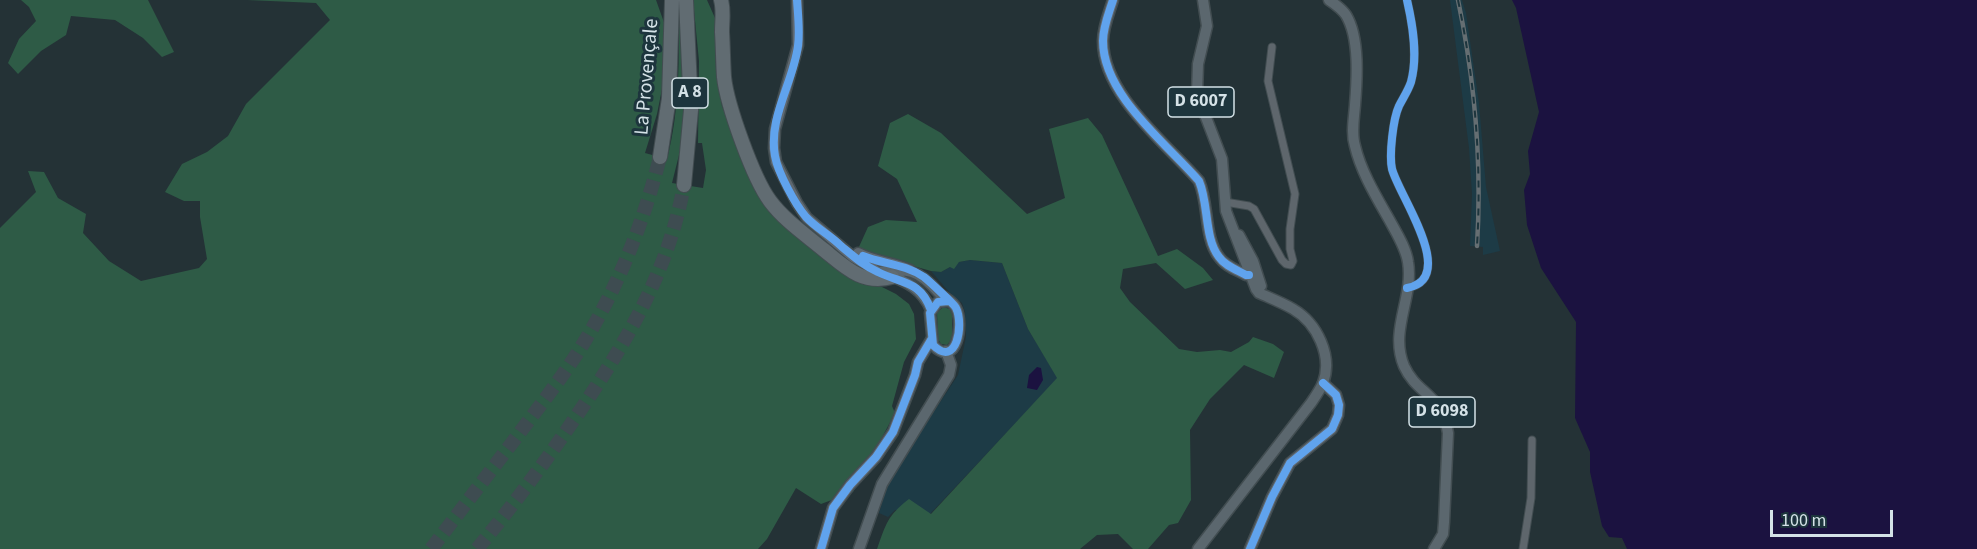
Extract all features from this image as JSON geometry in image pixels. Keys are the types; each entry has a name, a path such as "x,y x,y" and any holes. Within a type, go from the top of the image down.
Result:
{"highway":[{"name":"La Provençale","path":"660,157 670,82 672,0"},
{"name":"La Provençale","path":"684,185 691,110 686,0"},
{"path":"715,0 722,28 727,92 757,180 770,201 780,213 854,274 865,278 892,277"},
{"path":"721,0 724,13 722,28"},
{"path":"844,266 863,272 878,272"}],"main road":[{"path":"797,0 798,45 774,139 779,170 802,211 816,226 853,256 878,272 901,280 919,290 926,298 931,310 931,340 918,362 898,420 887,442 833,508 821,549"},
{"path":"1113,0 1104,28 1105,59 1125,100 1199,181 1205,194 1212,244 1219,258 1233,268 1251,269"},
{"name":"D 6007","path":"1203,0 1207,34 1198,64 1197,94 1222,159 1225,202 1233,228 1251,269 1267,297 1294,309 1309,321 1318,335 1326,363 1323,383"},
{"name":"D 6098","path":"1329,0 1347,16 1354,43 1357,74 1354,145 1380,203 1403,245 1408,263 1407,288 1398,331 1400,352 1412,379 1440,407 1446,419 1448,433 1443,534 1434,549"},
{"path":"841,245 869,258 910,270 925,278 956,306 959,339 956,345 957,363 946,386 939,392"},
{"path":"878,272 910,270"},
{"path":"931,310 938,302 948,301"},
{"path":"859,549 882,484 951,370 951,365 942,351 931,340"},
{"path":"915,375 928,356 956,345"},
{"path":"1198,549 1311,403 1323,383 1336,395 1339,405 1338,415 1332,429 1290,463 1280,478 1250,549"}],"street":[{"path":"1407,0 1414,57 1411,81 1396,116 1391,152 1392,169 1425,244 1429,265 1427,273 1420,282 1416,286 1407,288"},
{"path":"1225,202 1254,209 1282,260 1292,265 1290,229 1295,194 1268,81 1272,47"},
{"path":"1523,549 1531,498 1532,440"}],"shaded area":[{"path":"1450,0 1462,0 1466,13 1479,103 1486,187 1500,251 1483,255 1483,247 1470,246 1472,194 1469,148"},
{"path":"1512,0 1977,0 1977,549 1627,549 1622,538 1609,537 1602,526 1590,472 1590,452 1575,418 1576,322 1541,268 1527,225 1524,190 1530,174 1528,151 1539,112 1516,8"},
{"path":"970,260 1002,263 1028,329 1058,378 930,514 895,510 888,517 879,513 887,486 958,375 966,337 965,312 962,303 931,271 941,272 959,262"},
{"path":"1037,367 1041,368 1043,380 1037,390 1027,388 1029,375"}],"green space":[{"path":"21,0 148,0 174,52 162,57 143,38 115,20 71,16 66,35 41,51 18,74 8,63 19,39 36,21 29,7"},
{"path":"247,0 656,0 666,28 664,79 657,114 645,153 667,159 677,103 679,7 681,6 684,125 672,183 703,188 706,170 702,143 698,143 699,61 693,0 707,0 715,18 716,73 722,106 750,178 864,285 878,285 896,294 909,304 914,314 916,339 904,362 892,406 895,413 853,492 821,504 796,488 767,539 758,549 0,549 0,228 36,192 28,171 44,172 58,198 86,214 83,233 109,261 141,281 199,268 207,259 200,217 200,201 184,201 165,192 182,164 207,152 228,136 246,104 330,20 316,3"},
{"path":"908,114 941,133 1027,214 1065,198 1049,129 1088,118 1102,135 1158,256 1177,249 1203,268 1213,280 1185,289 1156,263 1123,269 1120,288 1130,302 1179,349 1197,352 1220,350 1231,352 1249,342 1253,337 1273,344 1284,352 1274,378 1244,365 1210,399 1190,430 1191,500 1178,523 1169,525 1148,549 1133,549 1118,534 1097,535 1080,549 877,549 888,521 896,510 909,499 931,514 1057,378 1028,329 1002,263 970,260 959,262 954,269 950,267 941,272 858,249 868,227 886,220 917,222 897,179 878,166 890,123"},
{"path":"943,307 950,309 952,313 952,339 947,345 941,344 938,339 937,313"}],"tunnel":[{"path":"431,549 550,392 586,339 610,296 630,251 660,157"},
{"path":"477,549 548,457 620,348 659,271 684,185"}],"railway":[{"path":"1458,0 1469,61 1476,123 1479,184 1477,246"}],"cycle path":[{"path":"797,0 798,46 775,128 775,156 780,171 797,204 810,221 868,267 916,288 927,300 931,310"},
{"path":"1113,0 1105,25 1103,41 1106,61 1113,80 1139,117 1199,181 1211,240 1219,257 1231,268 1249,275"},
{"path":"1407,0 1413,31 1414,62 1411,82 1395,119 1391,163 1422,235 1428,269 1422,281 1407,288"},
{"path":"863,256 917,273 955,306 959,333 957,342 948,352 941,351 933,345 930,313 938,302 948,301"},
{"path":"821,549 833,508 850,485 876,457 893,432 918,362 931,340"},
{"path":"1250,549 1272,497 1290,463 1332,429 1338,415 1339,405 1336,395 1323,383"}]}
